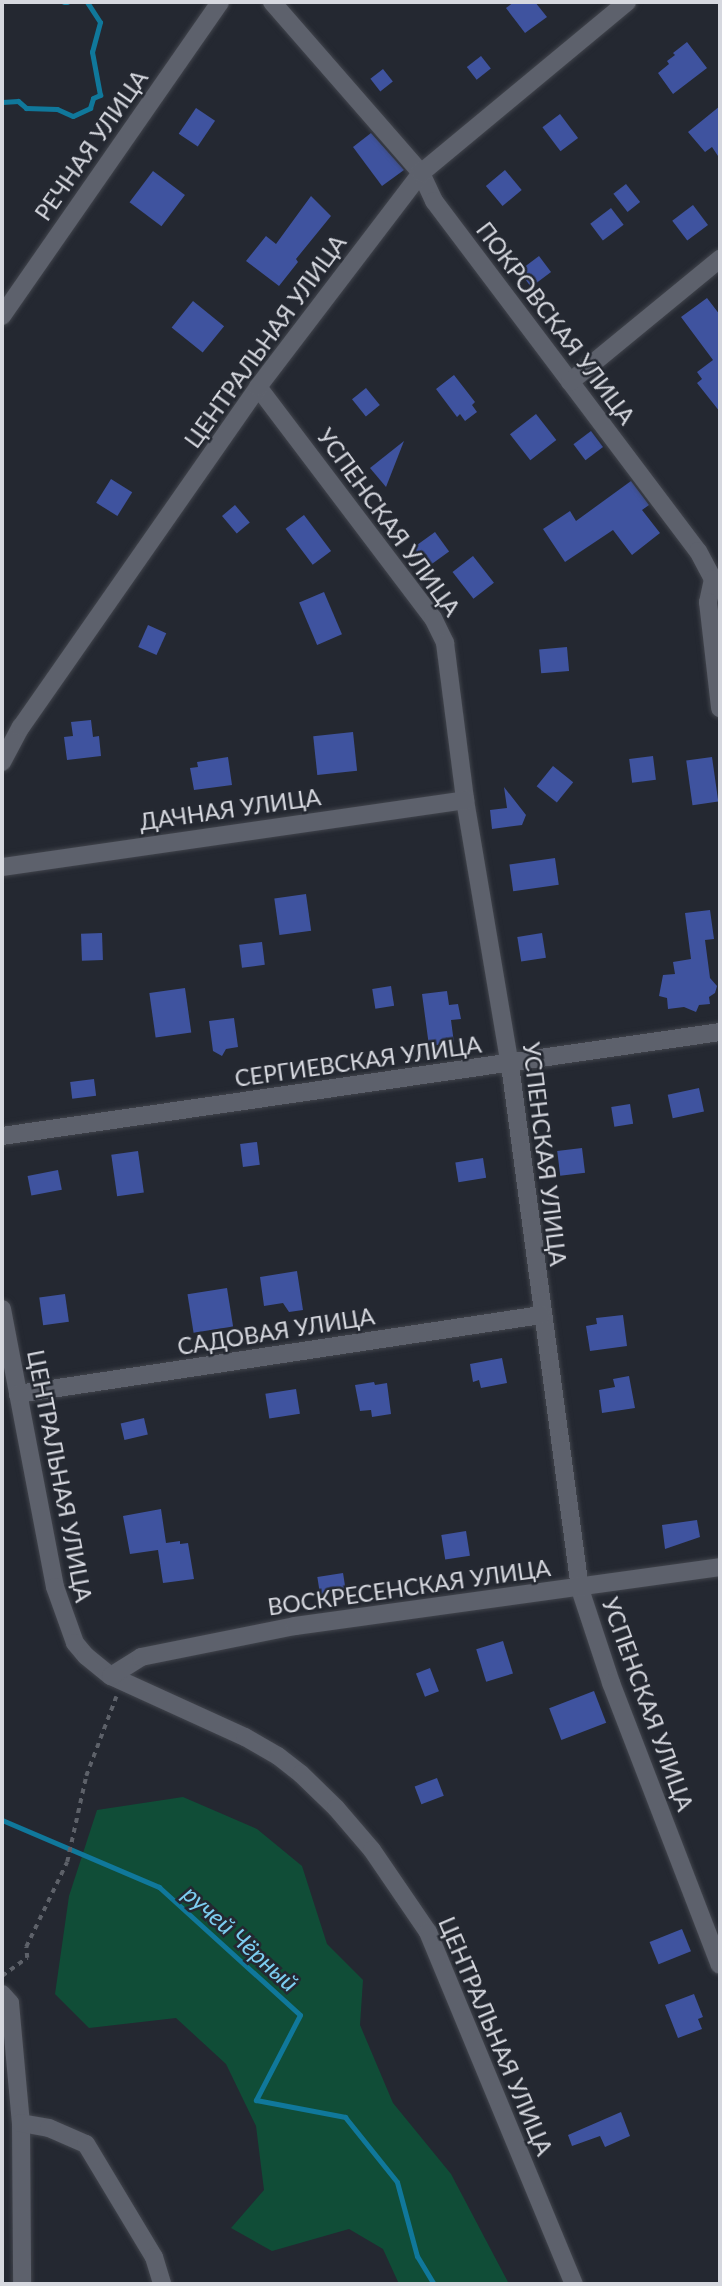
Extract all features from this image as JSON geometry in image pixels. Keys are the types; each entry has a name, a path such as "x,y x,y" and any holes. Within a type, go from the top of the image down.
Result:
{"street":[{"name":"РЕЧНАЯ УЛИЦА","path":"2,316 220,2"},
{"name":"ПОКРОВСКАЯ УЛИЦА","path":"272,2 421,173 434,201 716,577 708,602 720,708"},
{"name":"ЦЕНТРАЛЬНАЯ УЛИЦА","path":"2,762 21,727 258,387 421,173 627,2"},
{"path":"570,382 720,259"},
{"name":"УСПЕНСКАЯ УЛИЦА","path":"258,387 433,618 445,643 465,800 510,1065 541,1315 580,1589 611,1683 720,1965"},
{"name":"ДАЧНАЯ УЛИЦА","path":"2,867 465,800"},
{"name":"СЕРГИЕВСКАЯ УЛИЦА","path":"2,1136 510,1065 720,1032"},
{"name":"ЦЕНТРАЛЬНАЯ УЛИЦА","path":"2,1309 55,1587 66,1625 86,1656 116,1679 225,1728 278,1756 336,1808 372,1850 428,1932 574,2284"},
{"name":"САДОВАЯ УЛИЦА","path":"18,1394 541,1315"},
{"name":"ВОСКРЕСЕНСКАЯ УЛИЦА","path":"116,1679 141,1657 186,1646 295,1626 580,1589 720,1567"},
{"path":"2,1994 10,2003 21,2123 22,2284"},
{"path":"21,2123 49,2128 86,2144 154,2257 162,2284"}],"path":[{"path":"2,1976 27,1958 26,1947 67,1862 86,1776 116,1679"}],"green space":[{"path":"183,1797 257,1829 302,1866 327,1944 363,1980 360,2025 393,2103 451,2174 509,2284 399,2284 383,2249 349,2229 272,2251 231,2228 264,2190 256,2126 226,2064 176,2018 89,2028 55,1994 69,1896 97,1810"}],"building":[{"path":"514,2 535,2 547,17 525,33 506,8"},
{"path":"687,42 707,68 673,94 658,73 669,64 667,61 675,55 673,53"},
{"path":"481,56 491,69 477,80 467,67"},
{"path":"383,69 393,82 380,91 370,79"},
{"path":"720,106 720,159 712,147 705,152 688,132"},
{"path":"196,108 215,121 198,147 179,134"},
{"path":"560,114 578,138 560,151 542,127"},
{"path":"371,133 404,170 382,186 353,147"},
{"path":"505,170 522,190 503,206 486,186"},
{"path":"153,171 185,195 161,226 130,202"},
{"path":"626,184 640,202 628,212 613,194"},
{"path":"311,196 331,216 296,259 298,262 279,286 246,261 266,236 276,244"},
{"path":"693,205 708,225 687,241 672,221"},
{"path":"611,208 624,225 603,240 590,224"},
{"path":"539,256 551,272 531,287 519,271"},
{"path":"707,298 720,315 720,412 697,383 702,379 697,372 713,360 681,317"},
{"path":"193,301 224,326 203,353 172,327"},
{"path":"454,375 475,402 472,405 477,412 465,421 460,414 457,417 436,389"},
{"path":"366,388 380,405 366,416 352,399"},
{"path":"536,414 556,440 530,460 510,434"},
{"path":"591,431 603,447 585,460 573,444"},
{"path":"404,441 386,487 370,468"},
{"path":"111,479 132,492 117,516 96,503"},
{"path":"631,481 649,505 642,510 660,533 632,555 613,530 565,562 543,529 570,511 576,521"},
{"path":"235,505 250,523 237,534 222,516"},
{"path":"304,515 331,551 313,565 286,529"},
{"path":"435,532 449,551 427,567 413,548"},
{"path":"473,556 494,583 473,599 453,572"},
{"path":"324,592 342,634 317,645 299,603"},
{"path":"148,625 166,633 157,655 138,647"},
{"path":"567,647 569,671 541,673 539,649"},
{"path":"91,720 93,737 99,736 101,756 67,760 64,737 73,736 71,722"},
{"path":"353,732 357,771 317,775 313,736"},
{"path":"653,756 656,780 632,783 629,759"},
{"path":"228,757 232,785 194,790 190,768 198,767 197,762"},
{"path":"712,757 718,802 693,805 686,761"},
{"path":"553,766 573,782 557,803 537,786"},
{"path":"504,787 526,815 522,825 492,829 490,810 507,808"},
{"path":"555,858 559,885 513,891 509,864"},
{"path":"306,894 311,931 279,935 274,898"},
{"path":"710,910 714,939 705,940 710,978 717,986 715,993 709,997 710,1004 699,1005 696,1012 684,1007 668,1009 667,998 659,996 663,975 675,974 673,962 691,959 685,913"},
{"path":"102,933 103,960 82,961 81,934"},
{"path":"542,933 546,958 521,962 517,937"},
{"path":"262,942 265,965 242,968 239,945"},
{"path":"391,986 394,1006 375,1009 372,989"},
{"path":"185,988 191,1033 156,1038 149,993"},
{"path":"447,991 449,1005 458,1004 461,1019 451,1020 454,1043 429,1046 422,994"},
{"path":"234,1018 238,1047 226,1049 222,1056 213,1051 209,1021"},
{"path":"94,1079 96,1096 72,1099 70,1082"},
{"path":"699,1088 704,1111 673,1118 668,1095"},
{"path":"630,1104 633,1124 614,1127 611,1107"},
{"path":"257,1142 260,1165 243,1167 240,1144"},
{"path":"582,1148 585,1173 560,1176 557,1151"},
{"path":"138,1151 144,1193 117,1196 111,1155"},
{"path":"483,1158 486,1178 458,1182 455,1162"},
{"path":"58,1170 62,1190 31,1196 28,1176"},
{"path":"297,1271 303,1310 289,1312 283,1303 264,1306 260,1277"},
{"path":"227,1288 233,1327 194,1333 187,1294"},
{"path":"65,1294 69,1322 43,1325 39,1298"},
{"path":"623,1315 627,1346 590,1351 586,1326 597,1324 596,1318"},
{"path":"502,1358 507,1383 481,1388 479,1380 473,1382 470,1364"},
{"path":"629,1376 635,1408 602,1413 599,1390 615,1387 613,1379"},
{"path":"374,1382 375,1385 387,1383 391,1414 372,1417 371,1410 360,1411 355,1385"},
{"path":"296,1389 300,1414 269,1419 265,1394"},
{"path":"144,1418 148,1435 124,1440 121,1423"},
{"path":"161,1509 166,1543 188,1543 194,1579 163,1583 158,1550 130,1554 123,1516"},
{"path":"697,1520 700,1537 665,1549 662,1525"},
{"path":"466,1531 470,1556 445,1560 441,1535"},
{"path":"343,1573 346,1591 320,1595 317,1577"},
{"path":"503,1641 513,1674 486,1682 476,1649"},
{"path":"430,1668 439,1691 425,1697 416,1673"},
{"path":"594,1691 606,1723 561,1740 549,1708"},
{"path":"437,1778 444,1796 421,1804 415,1787"},
{"path":"682,1929 691,1951 659,1964 650,1942"},
{"path":"694,1994 703,2017 698,2019 702,2029 678,2038 665,2005"},
{"path":"621,2112 630,2136 605,2147 600,2136 572,2146 568,2135"}],"waterway":[{"name":"ручей Чёрный","path":"2,102 18,101 26,108 57,109 73,116 90,108 93,98 100,95 92,52 100,22 87,2"},
{"name":"ручей Чёрный","path":"2,1820 159,1887 300,2015 256,2100 345,2117 397,2182 417,2256 434,2284"}]}
